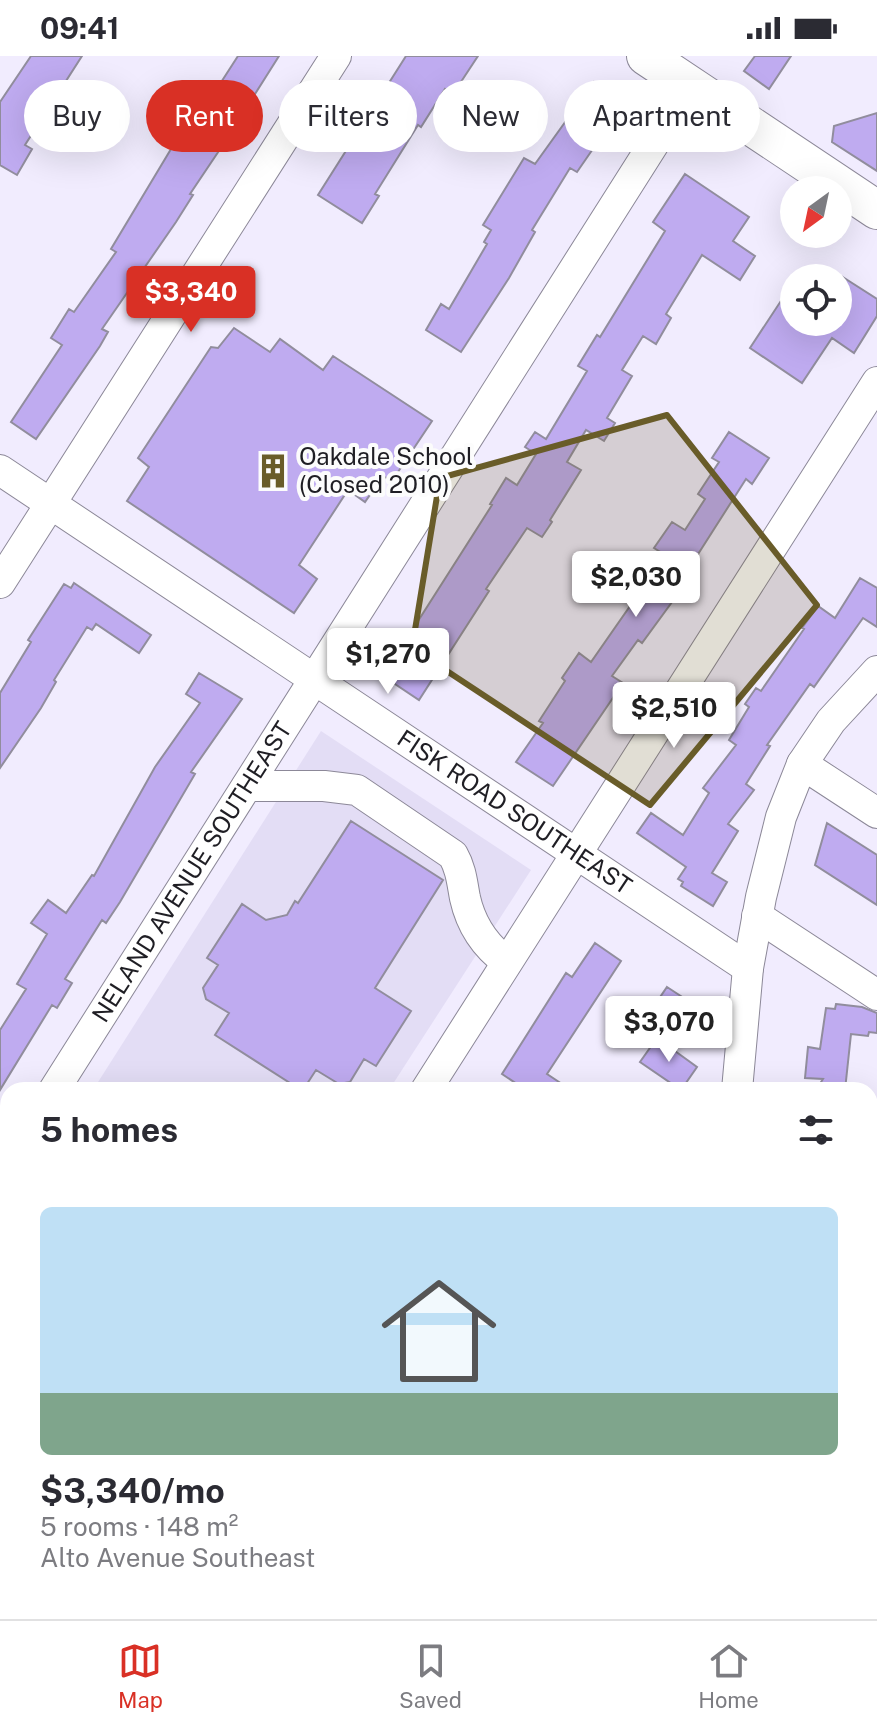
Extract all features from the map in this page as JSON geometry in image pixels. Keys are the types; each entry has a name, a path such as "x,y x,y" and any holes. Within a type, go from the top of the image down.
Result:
{"main road":[{"path":"646,56 683,80"},
{"path":"760,131 877,210"}],"street":[{"path":"0,583 336,56"},
{"name":"NELAND AVENUE SOUTHEAST","path":"59,1082 649,152"},
{"path":"431,1082 877,382"},
{"name":"FISK ROAD SOUTHEAST","path":"0,470 748,968"},
{"path":"738,1082 748,968 781,817 802,764 831,721 877,671"},
{"path":"802,764 877,813"},
{"path":"247,786 324,786 357,790 453,855 460,868 468,911 477,930 493,952 507,962"},
{"path":"757,916 877,995"}],"highlighted area":[{"path":"667,415 817,605 650,805 412,648 440,478"}],"shaded area":[{"path":"321,731 531,870 394,1082 98,1082"}],"building":[{"path":"31,56 82,56 67,80 24,80 24,152 30,152 17,175 0,165 0,102"},
{"path":"238,56 279,56 263,81 223,80"},
{"path":"406,56 478,56 462,80 433,80 433,108 421,127 417,127 417,80 391,80"},
{"path":"755,56 791,56 769,89 744,71"},
{"path":"877,113 877,171 832,142 834,126"},
{"path":"564,124 564,152 591,152 577,172 570,168 532,230 535,232 509,278 461,352 426,330 441,304 449,309 487,244 484,242 491,230 483,225 524,158 535,164 544,152 548,152 548,146"},
{"path":"169,152 218,152 190,194 193,195 176,222 102,329 108,332 100,346 36,439 11,422 62,345 51,338 69,309 74,312 116,252 111,249"},
{"path":"345,152 401,152 375,194 379,196 362,223 318,195"},
{"path":"685,174 749,217 733,241 755,256 740,280 702,255 666,314 671,318 656,344 643,336 622,370 632,376 607,418 615,423 604,441 586,430 567,462 581,470 550,520 552,522 542,537 527,528 419,700 383,676 506,478 517,485 536,454 525,447 535,432 546,439 587,371 578,366 597,335 600,337 665,231 653,222"},
{"path":"852,283 877,299 877,316 854,353 832,338 802,383 750,348 780,302 780,336 852,336"},
{"name":"Oakdale School (Closed 2010)","path":"234,328 270,352 280,339 323,370 333,356 432,421 392,481 383,476 365,502 348,490 299,565 317,579 294,613 127,501 149,467 138,458 211,347 218,348"},
{"path":"729,432 769,458 752,484 746,479 679,584 683,587 642,643 638,640 612,676 623,683 553,786 516,762 543,723 539,721 579,653 591,662 637,596 634,594 662,553 654,548 672,522 685,530 705,499 698,494 719,462 712,458"},
{"path":"860,578 877,588 877,627 863,618 814,687 810,684 767,745 770,746 746,784 754,790 728,824 738,831 712,873 727,882 713,906 681,886 683,882 678,879 686,867 637,833 651,813 683,835 709,793 703,788 736,745 729,740 749,707 745,704 756,688 761,691 818,606 835,618"},
{"path":"74,583 151,635 139,653 96,624 92,630 87,627 54,680 56,682 41,708 0,768 0,693 31,642 28,640 64,584 71,588"},
{"path":"199,673 242,699 191,772 195,774 120,902 106,923 102,920 65,979 72,983 57,1008 52,1005 5,1082 0,1082 0,1030 26,989 17,984 47,934 31,923 48,900 66,913 94,876 155,767 200,703 186,694"},
{"path":"351,821 443,880 375,988 411,1011 376,1066 364,1059 350,1082 336,1082 316,1070 308,1082 288,1082 215,1035 229,1013 206,999 203,988 218,965 207,958 242,904 266,920 287,915 295,901 298,903"},
{"path":"827,823 877,855 877,905 815,865"},
{"path":"595,943 621,961 547,1074 559,1082 514,1082 502,1074 566,973 572,977"},
{"path":"667,987 696,1006 679,1031 650,1012"},
{"path":"836,1004 862,1007 877,1013 877,1033 869,1032 868,1036 851,1034 846,1082 821,1082 823,1079 805,1078 808,1047 820,1049 826,1008 835,1009"},
{"path":"657,1038 697,1067 687,1082 669,1082 640,1062"}],"place":[{"name":"Oakdale School (Closed 2010)","path":"273,471"}]}
